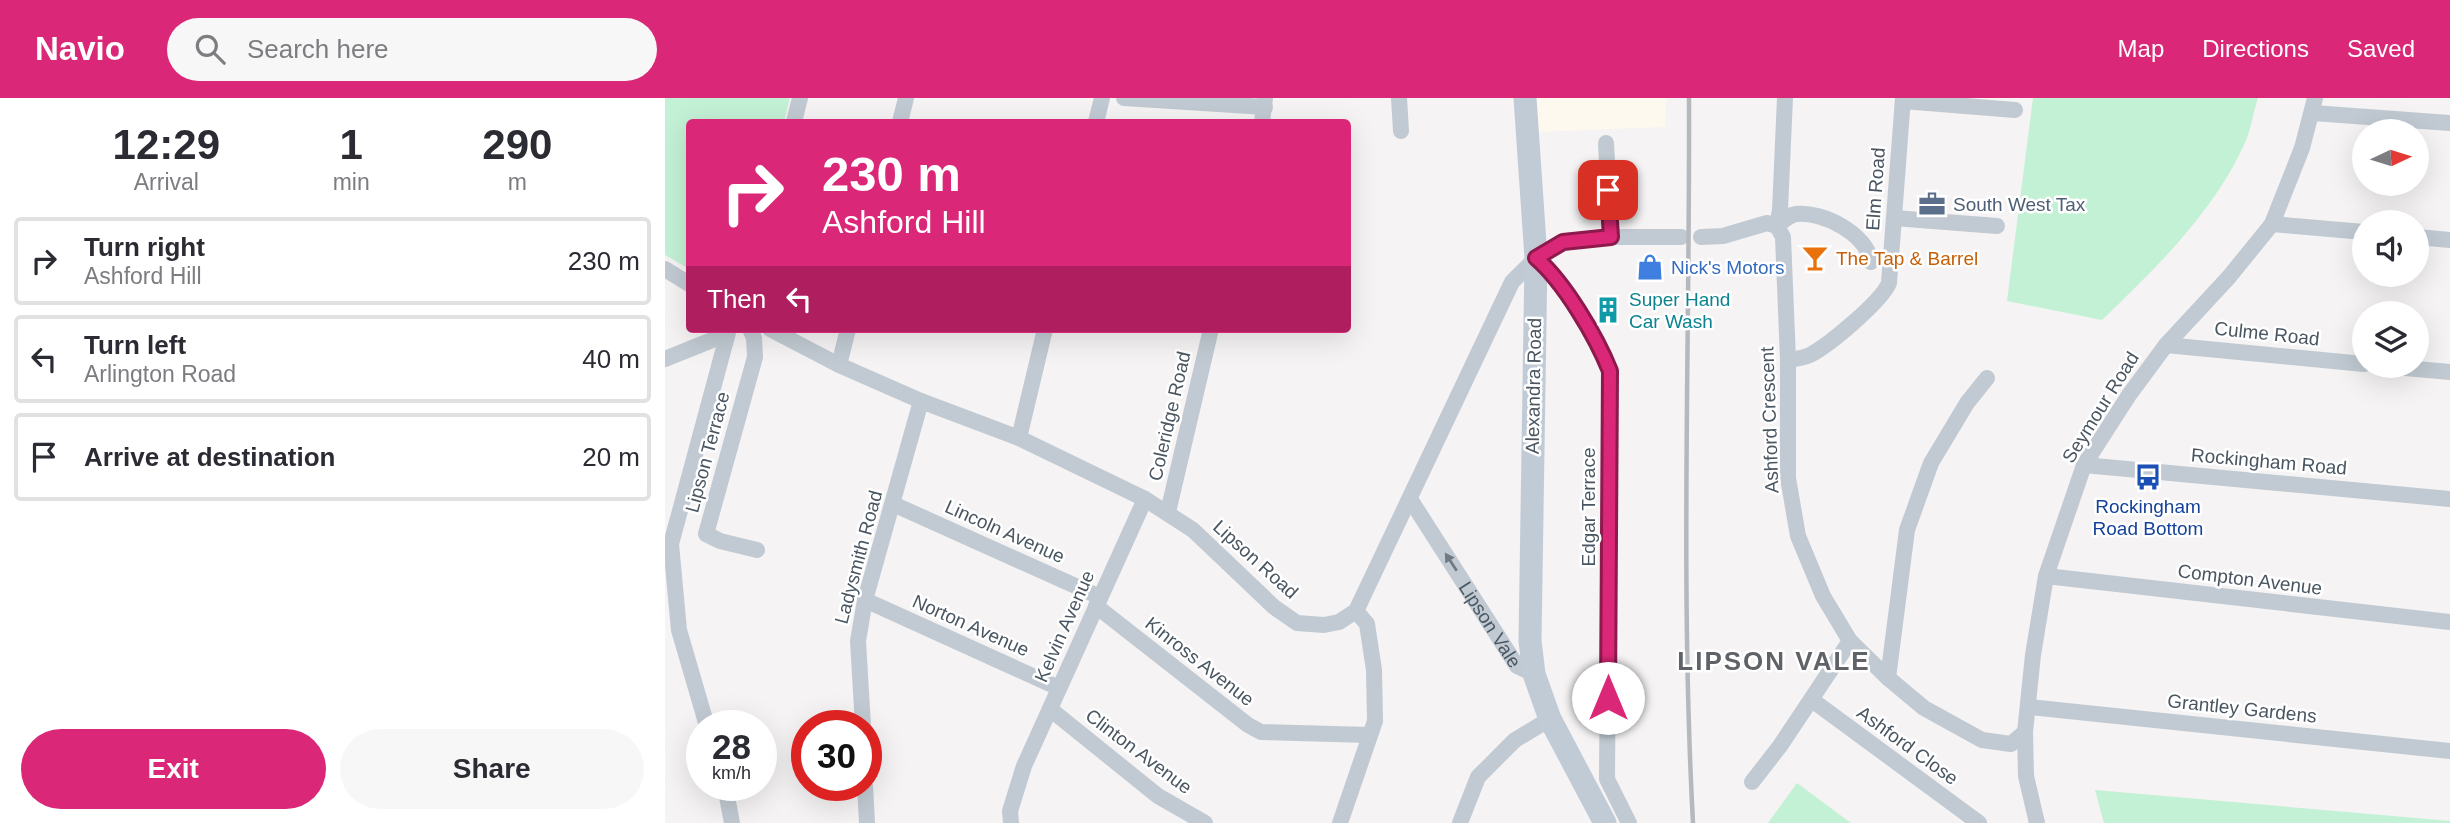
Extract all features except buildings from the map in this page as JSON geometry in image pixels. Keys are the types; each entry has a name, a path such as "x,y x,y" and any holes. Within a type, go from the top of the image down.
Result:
{"main road":[{"name":"Alexandra Road","path":"1525,98 1536,258 1530,614 1534,674"},
{"name":"Lipson Vale","path":"1534,674 1551,719 1598,785 1605,823"}],"street":[{"path":"795,119 800,98"},
{"path":"901,119 906,98"},
{"path":"1097,119 1102,98"},
{"path":"1124,98 1264,109"},
{"path":"1399,98 1401,131"},
{"name":"Ashford Crescent","path":"1784,98 1780,210 1777,226 1783,237 1788,360 1788,478 1798,536 1823,596 1850,640 1888,678 1924,708 1982,740 2011,744 2025,732"},
{"path":"1903,99 2015,110"},
{"name":"Elm Road","path":"1788,360 1806,357 1843,331 1882,295 1889,283 1903,99"},
{"path":"2314,105 2450,123"},
{"name":"Seymour Road","path":"2037,823 2026,775 2025,732 2033,655 2046,576 2084,465 2129,394 2166,345 2272,224 2302,148 2314,105"},
{"path":"1606,143 1611,237"},
{"path":"1701,237 1723,236 1767,223 1777,226 1794,214 1809,215 1837,224 1864,246 1870,254 1871,262"},
{"path":"1894,218 1997,226"},
{"path":"2272,224 2352,231"},
{"path":"1340,823 1375,721 1374,670 1367,624 1356,611 1512,282 1536,258 1563,242 1611,237 1681,237"},
{"path":"2429,238 2450,240"},
{"name":"Edgar Terrace","path":"1536,258 1555,274 1602,350 1610,371 1598,785 1629,823"},
{"path":"665,269 686,282"},
{"path":"665,359 726,333"},
{"path":"701,710 672,633 668,542 728,333"},
{"name":"Lipson Terrace","path":"752,333 755,357 706,534 720,541 757,550"},
{"name":"Lipson Road","path":"778,333 839,365 921,401 1019,438 1145,499 1193,530 1274,607 1297,624 1324,625 1339,622 1356,611"},
{"path":"839,365 847,333"},
{"path":"1019,438 1044,333"},
{"name":"Coleridge Road","path":"1168,512 1211,333"},
{"name":"Culme Road","path":"2166,345 2352,363"},
{"path":"2429,370 2450,372"},
{"path":"1888,678 1907,530 1931,463 1967,403 1987,378"},
{"name":"Ladysmith Road","path":"862,710 858,640 865,600 921,401"},
{"name":"Rockingham Road","path":"2084,465 2450,499"},
{"name":"Kelvin Avenue","path":"1011,823 1010,811 1023,770 1145,499"},
{"name":"Lipson Vale","path":"1410,499 1517,666 1534,674"},
{"name":"Lincoln Avenue","path":"893,504 1098,601"},
{"name":"Compton Avenue","path":"2046,576 2450,622"},
{"name":"Norton Avenue","path":"865,600 1059,688"},
{"name":"Kinross Avenue","path":"1098,601 1248,725 1261,732 1370,735"},
{"path":"1752,782 1812,700 1850,640"},
{"name":"Ashford Close","path":"1812,700 1979,823"},
{"name":"Grantley Gardens","path":"2029,706 2450,751"},
{"name":"Clinton Avenue","path":"1050,709 1158,796 1205,823"},
{"path":"1460,823 1478,776 1515,740 1551,719"},
{"path":"728,801 732,823"},
{"path":"865,801 866,823"}],"shaded area":[{"path":"1535,98 1666,98 1665,127 1537,132"}],"green space":[{"path":"665,98 790,98 785,119 686,119 686,267 665,255"},
{"path":"2033,98 2258,98 2244,145 2216,194 2162,260 2102,320 2007,301"},
{"path":"1797,783 1851,823 1768,823"},
{"path":"2095,790 2450,821 2450,823 2104,823"}],"railway":[{"path":"1689,98 1686,552 1693,823"}],"place":[{"name":"South West Tax","path":"1932,204"},
{"name":"The Tap & Barrel","path":"1815,258"},
{"name":"Nick's Motors","path":"1650,267"},
{"name":"Super Hand Car Wash","path":"1608,310"},
{"name":"Rockingham Road Bottom","path":"2148,477"}],"district":[{"name":"LIPSON VALE","path":"1774,661"}],"route":[{"path":"1608,190 1611,237 1563,242 1536,258 1555,274 1602,350 1610,371 1608,698"}]}
